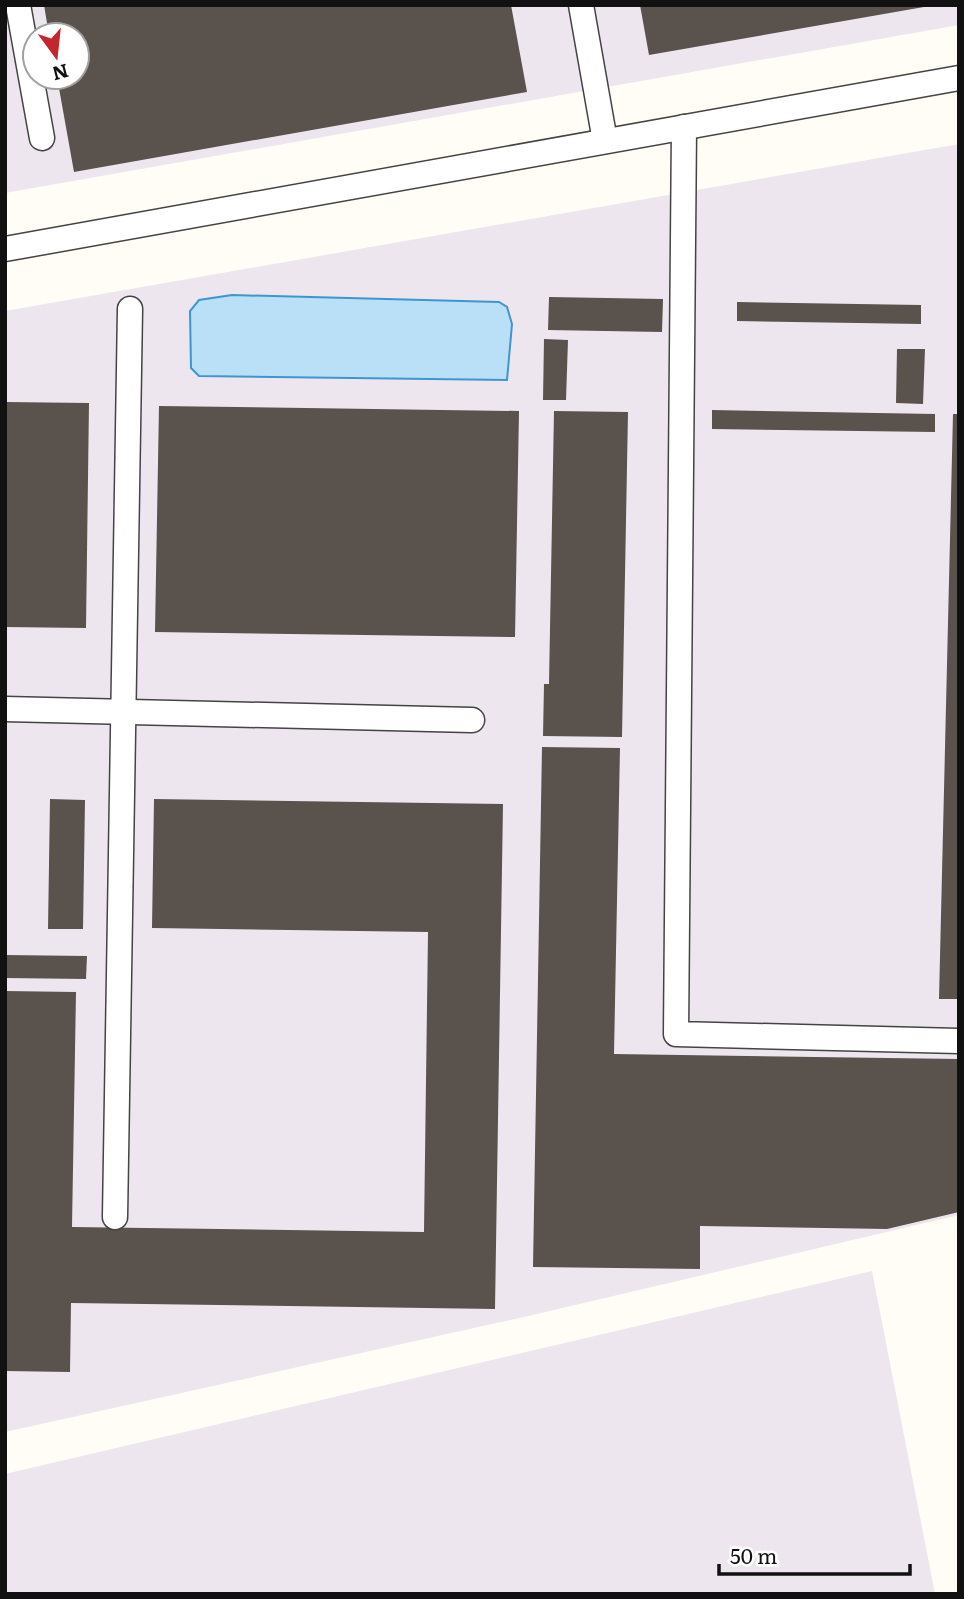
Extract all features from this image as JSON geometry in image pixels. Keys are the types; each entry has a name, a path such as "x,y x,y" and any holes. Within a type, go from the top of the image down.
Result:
{"street":[{"path":"18,5 42,138"},
{"path":"580,5 605,141"},
{"path":"5,249 959,78"},
{"path":"684,127 676,1034 959,1041"},
{"path":"115,1217 130,309"},
{"path":"5,709 472,720"}],"shaded area":[{"path":"5,5 959,5 959,25 5,193"},
{"path":"959,144 959,1215 524,1317 5,1432 5,311"},
{"path":"872,1271 935,1594 5,1594 5,1474"}],"water":[{"path":"232,295 499,302 507,307 512,324 507,380 199,376 191,368 190,311 199,300"}],"building":[{"path":"44,5 511,5 527,92 74,172 60,91 91,91 91,21 47,21"},
{"path":"640,5 924,5 924,7 649,55"},
{"path":"549,297 663,299 662,332 548,330"},
{"path":"737,302 921,305 921,324 737,321"},
{"path":"544,339 568,340 566,400 543,400"},
{"path":"897,349 925,349 923,404 896,403"},
{"path":"5,402 89,403 86,628 5,627"},
{"path":"159,406 519,411 515,637 155,632"},
{"path":"712,410 935,414 935,432 712,429"},
{"path":"554,411 628,412 622,737 543,736 544,684 549,684"},
{"path":"953,414 959,414 959,999 939,999"},
{"path":"542,747 620,748 614,1054 959,1059 959,1212 887,1229 700,1226 700,1269 533,1267"},
{"path":"50,799 85,800 83,929 48,929"},
{"path":"154,799 503,804 495,1309 71,1303 70,1372 5,1371 5,991 76,992 72,1227 424,1232 428,932 152,928"},
{"path":"5,955 87,956 86,979 5,978"}]}
